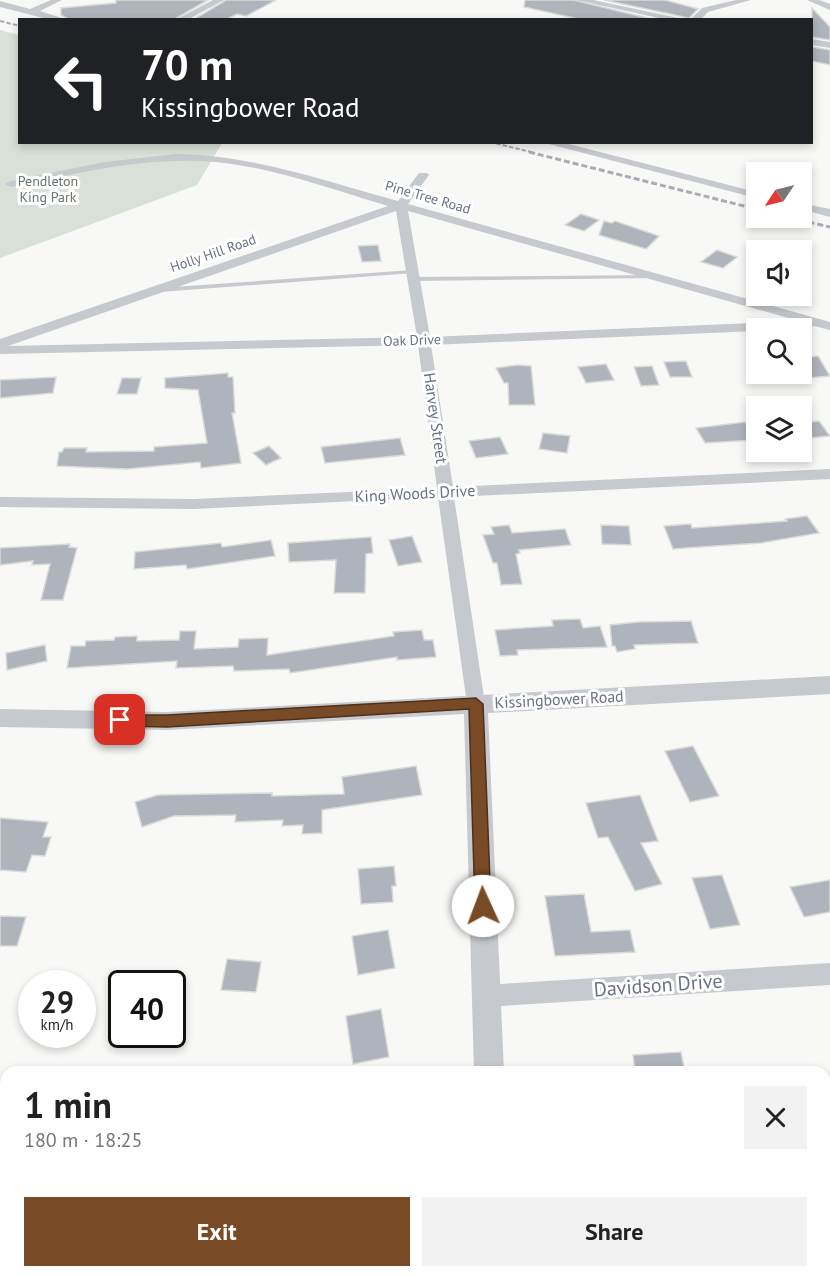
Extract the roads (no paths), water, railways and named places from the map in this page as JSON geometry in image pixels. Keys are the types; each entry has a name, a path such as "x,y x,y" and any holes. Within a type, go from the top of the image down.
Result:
{"street":[{"path":"31,12 58,0"},
{"path":"183,18 220,0"},
{"path":"580,0 674,18"},
{"path":"695,18 705,10 747,0"},
{"path":"811,0 830,7"},
{"path":"0,4 55,18"},
{"path":"813,42 830,45"},
{"path":"554,144 746,192"},
{"name":"Pine Tree Road","path":"11,184 114,163 155,159 198,158 260,166 827,325"},
{"path":"401,205 423,175"},
{"name":"Harvey Street","path":"401,205 447,492 476,704"},
{"name":"Holly Hill Road","path":"0,344 401,205"},
{"path":"812,209 830,213"},
{"name":"Oak Drive","path":"0,350 424,340 827,325"},
{"name":"King Woods Drive","path":"0,502 194,504 830,474"},
{"name":"Kissingbower Road","path":"0,718 167,721 830,685"},
{"path":"476,704 489,1066"},
{"name":"Davidson Drive","path":"486,996 830,974"}],"lane":[{"path":"152,291 413,276 659,277"}],"railway":[{"path":"0,21 18,26"},
{"path":"498,144 535,153"},
{"path":"529,152 746,206"},
{"path":"812,223 830,227"}],"park label":[{"name":"Pendleton King Park","path":"48,190"}]}
